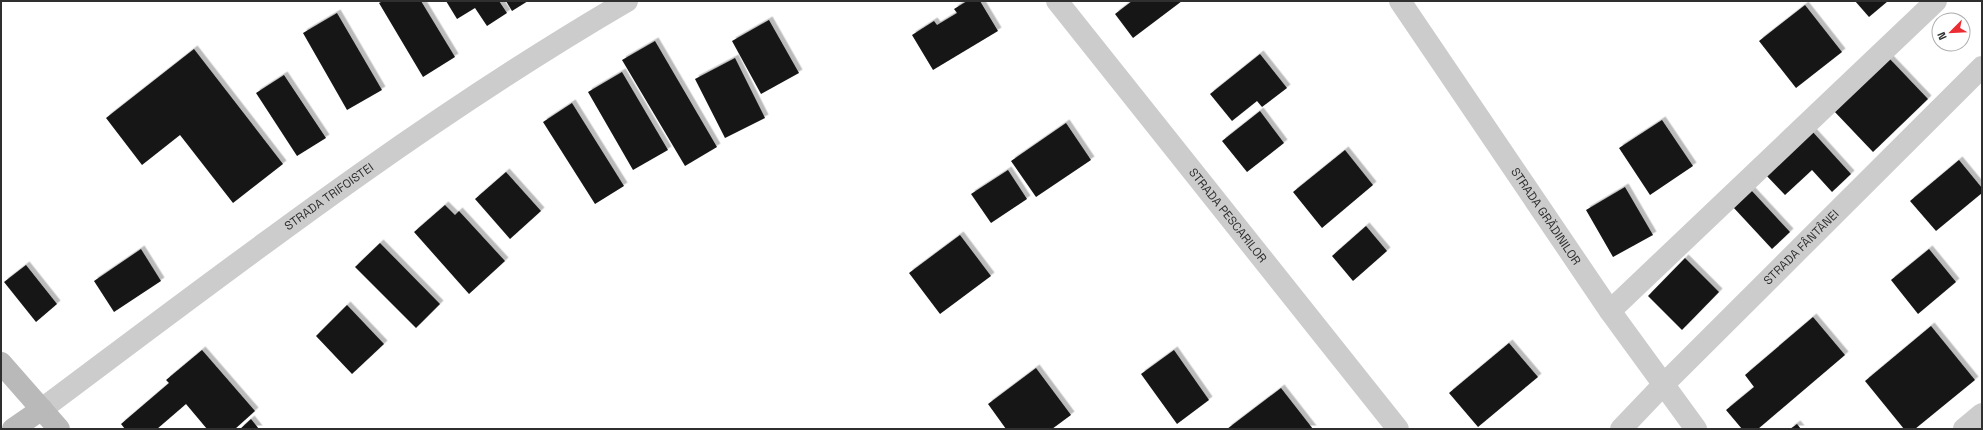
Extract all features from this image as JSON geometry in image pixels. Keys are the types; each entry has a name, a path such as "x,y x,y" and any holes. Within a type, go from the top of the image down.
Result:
{"main road":[{"path":"1,363 59,429"},
{"path":"13,429 42,408"}],"street":[{"name":"STRADA TRIFOISTEI","path":"42,408 410,138 487,87 627,1"},
{"name":"STRADA PESCARILOR","path":"1057,1 1398,429"},
{"name":"STRADA GRĂDINILOR","path":"1400,1 1610,311 1696,429"},
{"path":"1610,311 1936,1"},
{"name":"STRADA FÂNTÂNEI","path":"1622,429 1663,385 1982,67"},
{"path":"1964,429 1982,414"}],"building":[{"path":"383,1 421,1 455,57 423,77 379,3"},
{"path":"446,1 499,1 507,13 487,26 475,8 457,19"},
{"path":"506,1 528,1 512,11"},
{"path":"967,1 980,1 998,31 933,70 912,35 934,21 937,25 957,13 954,9"},
{"path":"1132,1 1182,1 1133,38 1115,14"},
{"path":"1855,1 1888,1 1869,17"},
{"path":"1805,5 1842,52 1796,88 1759,41"},
{"path":"337,13 382,90 347,110 303,33"},
{"path":"769,20 799,73 761,94 732,41"},
{"path":"655,41 717,147 685,166 622,60"},
{"path":"194,49 283,164 233,203 180,135 142,165 106,118"},
{"path":"1260,54 1287,88 1262,107 1257,101 1232,121 1210,94"},
{"path":"1888,57 1928,99 1873,152 1833,110"},
{"path":"735,58 765,118 725,138 695,79"},
{"path":"622,72 668,150 633,170 588,92"},
{"path":"284,75 326,138 297,156 256,93"},
{"path":"572,103 624,186 595,204 543,122"},
{"path":"1260,111 1284,143 1247,172 1222,141"},
{"path":"1662,120 1693,166 1650,195 1619,148"},
{"path":"1066,123 1091,160 1036,197 1011,161"},
{"path":"1811,130 1851,174 1832,192 1812,170 1785,195 1764,173"},
{"path":"1345,150 1373,185 1322,228 1293,192"},
{"path":"1959,160 1982,188 1982,193 1936,231 1910,201"},
{"path":"1008,170 1027,199 991,223 971,194"},
{"path":"506,172 541,211 510,239 475,199"},
{"path":"1625,187 1653,235 1613,257 1586,210"},
{"path":"1751,190 1790,232 1772,249 1733,207"},
{"path":"445,205 455,215 459,211 505,261 469,294 414,232"},
{"path":"1366,226 1387,251 1353,281 1332,256"},
{"path":"960,235 991,276 940,314 909,273"},
{"path":"380,243 440,304 416,328 355,267"},
{"path":"141,249 161,281 114,312 94,281"},
{"path":"1929,249 1956,282 1918,314 1891,280"},
{"path":"1685,258 1719,292 1682,330 1648,296"},
{"path":"26,265 57,304 36,322 4,282"},
{"path":"347,305 384,344 352,374 316,336"},
{"path":"1813,317 1845,355 1758,429 1742,429 1726,410 1754,387 1745,375"},
{"path":"1931,326 1975,380 1915,429 1904,429 1865,381"},
{"path":"1509,343 1538,377 1478,427 1449,393"},
{"path":"202,350 255,411 235,429 207,429 186,404 157,429 125,429 121,424 169,383 166,380"},
{"path":"1174,350 1209,400 1177,424 1141,374"},
{"path":"1036,368 1071,415 1052,429 1006,429 988,404"},
{"path":"1281,388 1313,429 1227,429"},
{"path":"251,419 259,429 240,429"},
{"path":"1797,424 1801,429 1790,429"}]}
